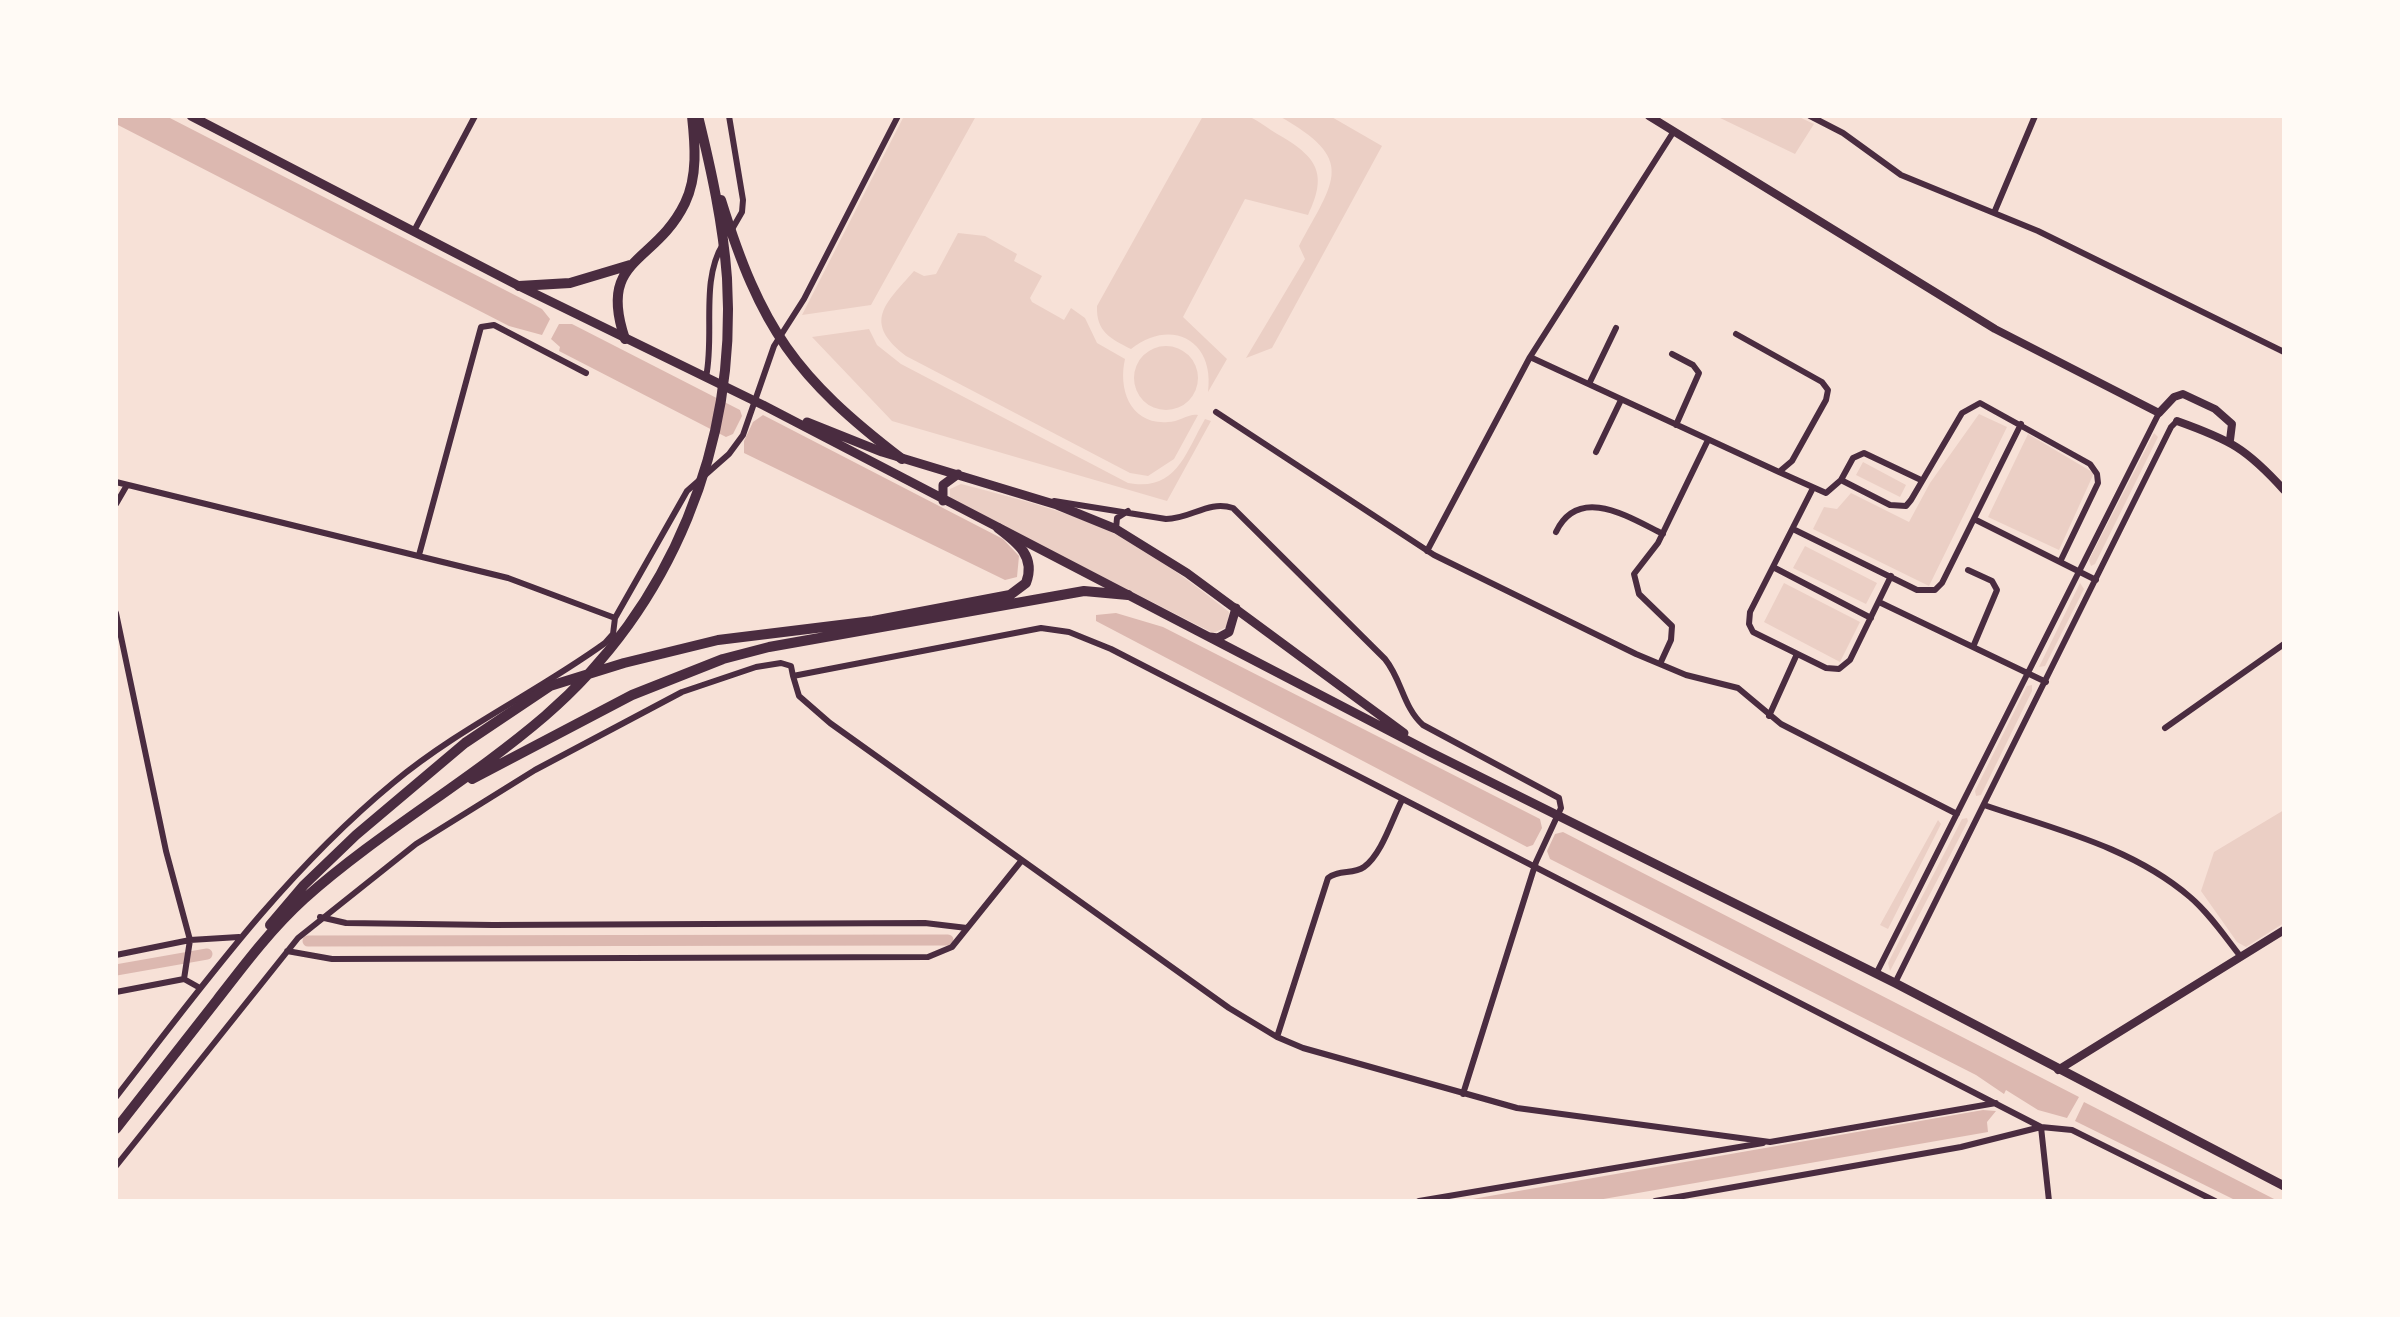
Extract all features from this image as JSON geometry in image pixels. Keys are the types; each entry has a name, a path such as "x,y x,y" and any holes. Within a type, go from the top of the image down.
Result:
{"main road":[{"path":"191,116 519,286 760,404 1557,817 1895,983 2284,1186"},
{"path":"695,116 749,284 782,346 834,402 902,459"},
{"path":"625,339 615,298 617,284 632,264 658,242 685,203 694,166 695,116"},
{"path":"243,967 304,899 499,753 559,703 610,648 653,587 687,523 706,470 722,387 728,308 724,248 708,156"},
{"path":"519,286 579,282 632,264"},
{"path":"760,404 902,459 1043,500 1116,529 1171,561 1430,752"},
{"path":"943,501 943,485 958,474"},
{"path":"116,1129 243,967 284,907 338,851 465,743 550,686 690,646 758,633 873,621 980,602 1022,588 1029,569 1019,544 998,528"},
{"path":"425,806 583,718 651,686 714,662 762,649 1089,590 1128,595"},
{"path":"1207,636 1218,638 1229,632 1236,608"}],"street":[{"path":"414,231 475,116"},
{"path":"706,377 711,354 712,272 716,255 742,212 743,200 729,116"},
{"path":"116,1097 240,937 309,860 394,782 503,705 605,643 613,634 615,618 687,491 736,446 760,404 774,346 804,299 898,116"},
{"path":"1649,116 1995,329 2159,413"},
{"path":"1810,116 1843,133 1901,175 2057,240 2284,352"},
{"path":"1994,213 2035,116"},
{"path":"1427,551 1530,357 1674,131"},
{"path":"419,555 481,327 494,325 586,373"},
{"path":"1589,384 1616,328"},
{"path":"1736,334 1822,382 1828,390 1826,400 1792,461 1779,472"},
{"path":"1672,354 1693,365 1699,373 1676,425"},
{"path":"1530,357 1813,488 1829,493 1841,480 1853,458 1864,453 1921,480"},
{"path":"1876,974 2159,413 2174,397 2183,394 2228,420 2233,430 2230,440"},
{"path":"1596,452 1621,400"},
{"path":"1841,480 1899,507 1909,503 1962,413 1970,406 1984,403 2090,464 2097,474 2096,487 2060,562"},
{"path":"1216,412 1427,551 1660,664 1738,688 1769,716 1957,814"},
{"path":"1895,983 2171,427 2177,421 2230,440 2253,456 2284,490"},
{"path":"1793,529 1920,591 1935,590 2021,424"},
{"path":"1660,664 1671,640 1672,626 1639,594 1634,579 1637,567 1663,534 1708,440"},
{"path":"116,482 522,582 615,618"},
{"path":"116,504 127,485"},
{"path":"1813,488 1750,612 1749,624 1756,634 1826,668 1839,669 1850,660 1891,576"},
{"path":"1043,500 1170,519 1214,505 1233,508 1385,659 1419,722 1553,792 1561,803 1536,865 1463,1094"},
{"path":"1556,532 1569,515 1601,506 1663,534"},
{"path":"1116,529 1117,518 1128,511"},
{"path":"1974,519 2096,580"},
{"path":"1773,567 1871,618"},
{"path":"1968,570 1992,581 1997,590 1973,647"},
{"path":"1879,602 2046,682"},
{"path":"116,613 161,829 190,940 184,979"},
{"path":"793,676 1015,630 1063,630 1111,649 2039,1126"},
{"path":"2165,728 2284,644"},
{"path":"1769,716 1797,654"},
{"path":"116,1166 287,951 320,917 439,827 562,755 691,688 756,667 788,665 796,692 816,711 1229,1008 1277,1037 1313,1051 1463,1094 1552,1114 1770,1142"},
{"path":"1277,1037 1326,881 1335,873 1355,871 1368,863 1402,800"},
{"path":"1962,804 2111,849 2157,874 2197,903 2241,957"},
{"path":"287,951 332,959 925,957 949,950 1022,860"},
{"path":"320,917 346,923 925,923 967,928"},
{"path":"2058,1070 2284,930"},
{"path":"116,955 190,940 240,937"},
{"path":"116,992 184,979 200,988"},
{"path":"1419,1201 2000,1104"},
{"path":"2039,1126 2049,1201"},
{"path":"1655,1201 1972,1145 2039,1126 2059,1126 2076,1132 2215,1201"}],"shaded area":[{"path":"1237,115 1254,119 1308,157 1314,165 1318,186 1308,215 1245,199 1183,317 1227,359 1208,392 1205,359 1188,339 1161,335 1131,349 1106,334 1097,315 1097,306 1203,116"},
{"path":"116,116 166,116 542,309 550,319 542,335 509,326 116,124"},
{"path":"904,116 976,116 871,305 802,315"},
{"path":"1279,116 1330,116 1382,146 1272,348 1246,358 1305,259 1299,246 1322,204 1332,172 1329,159 1320,145"},
{"path":"1716,116 1797,116 1814,124 1795,154"},
{"path":"958,233 985,236 1017,254 1014,261 1042,276 1030,298 1032,302 1064,320 1071,308 1085,318 1097,343 1125,359 1123,382 1126,393 1130,403 1144,418 1172,422 1198,415 1174,459 1148,476 1130,473 906,356 893,344 882,323 887,303 914,271 924,276 936,274"},
{"path":"559,324 572,324 740,410 742,416 733,434 726,437 559,351 560,347 551,339"},
{"path":"869,329 877,345 901,364 1128,483 1157,482 1168,476 1185,457 1205,419 1211,421 1167,501 892,421 812,337"},
{"path":"1166,346 1189,355 1198,378 1189,401 1166,410 1143,401 1134,378 1143,355"},
{"path":"1979,414 2007,427 1929,586 1813,529 1824,507 1837,509 1851,493 1909,522 1930,483"},
{"path":"763,415 1003,539 1019,556 1017,577 1005,580 744,453 744,441 753,422"},
{"path":"2154,433 2158,437 2095,564 2091,566 2089,560"},
{"path":"2028,434 2094,473 2059,550 1988,517"},
{"path":"1863,462 1906,485 1900,497 1856,475"},
{"path":"961,484 1054,510 1123,538 1229,612 1227,627 1213,633 950,499 950,489"},
{"path":"1805,546 1877,583 1866,604 1793,568"},
{"path":"1784,583 1860,622 1840,662 1764,622"},
{"path":"2080,583 2084,589 2045,666 2039,667"},
{"path":"1116,613 1163,627 1540,819 1542,828 1533,845 1527,847 1096,621 1096,615"},
{"path":"2032,685 2032,691 1981,795 1976,796 1975,791 2027,686"},
{"path":"2284,810 2284,923 2246,947 2237,942 2201,891 2214,852"},
{"path":"1967,818 1890,971 1888,963 1962,819"},
{"path":"1938,820 1941,824 1888,929 1880,925"},
{"path":"1563,832 2079,1097 2067,1118 2038,1110 2006,1090 2004,1094 1976,1075 1550,859 1547,851 1555,834"},
{"path":"2084,1102 2278,1201 2237,1201 2075,1121"},
{"path":"1983,1110 1996,1111 1987,1122 1988,1132 1592,1201 1461,1201"}],"waterway":[{"path":"308,941 948,940"},
{"path":"116,970 207,954"}]}
